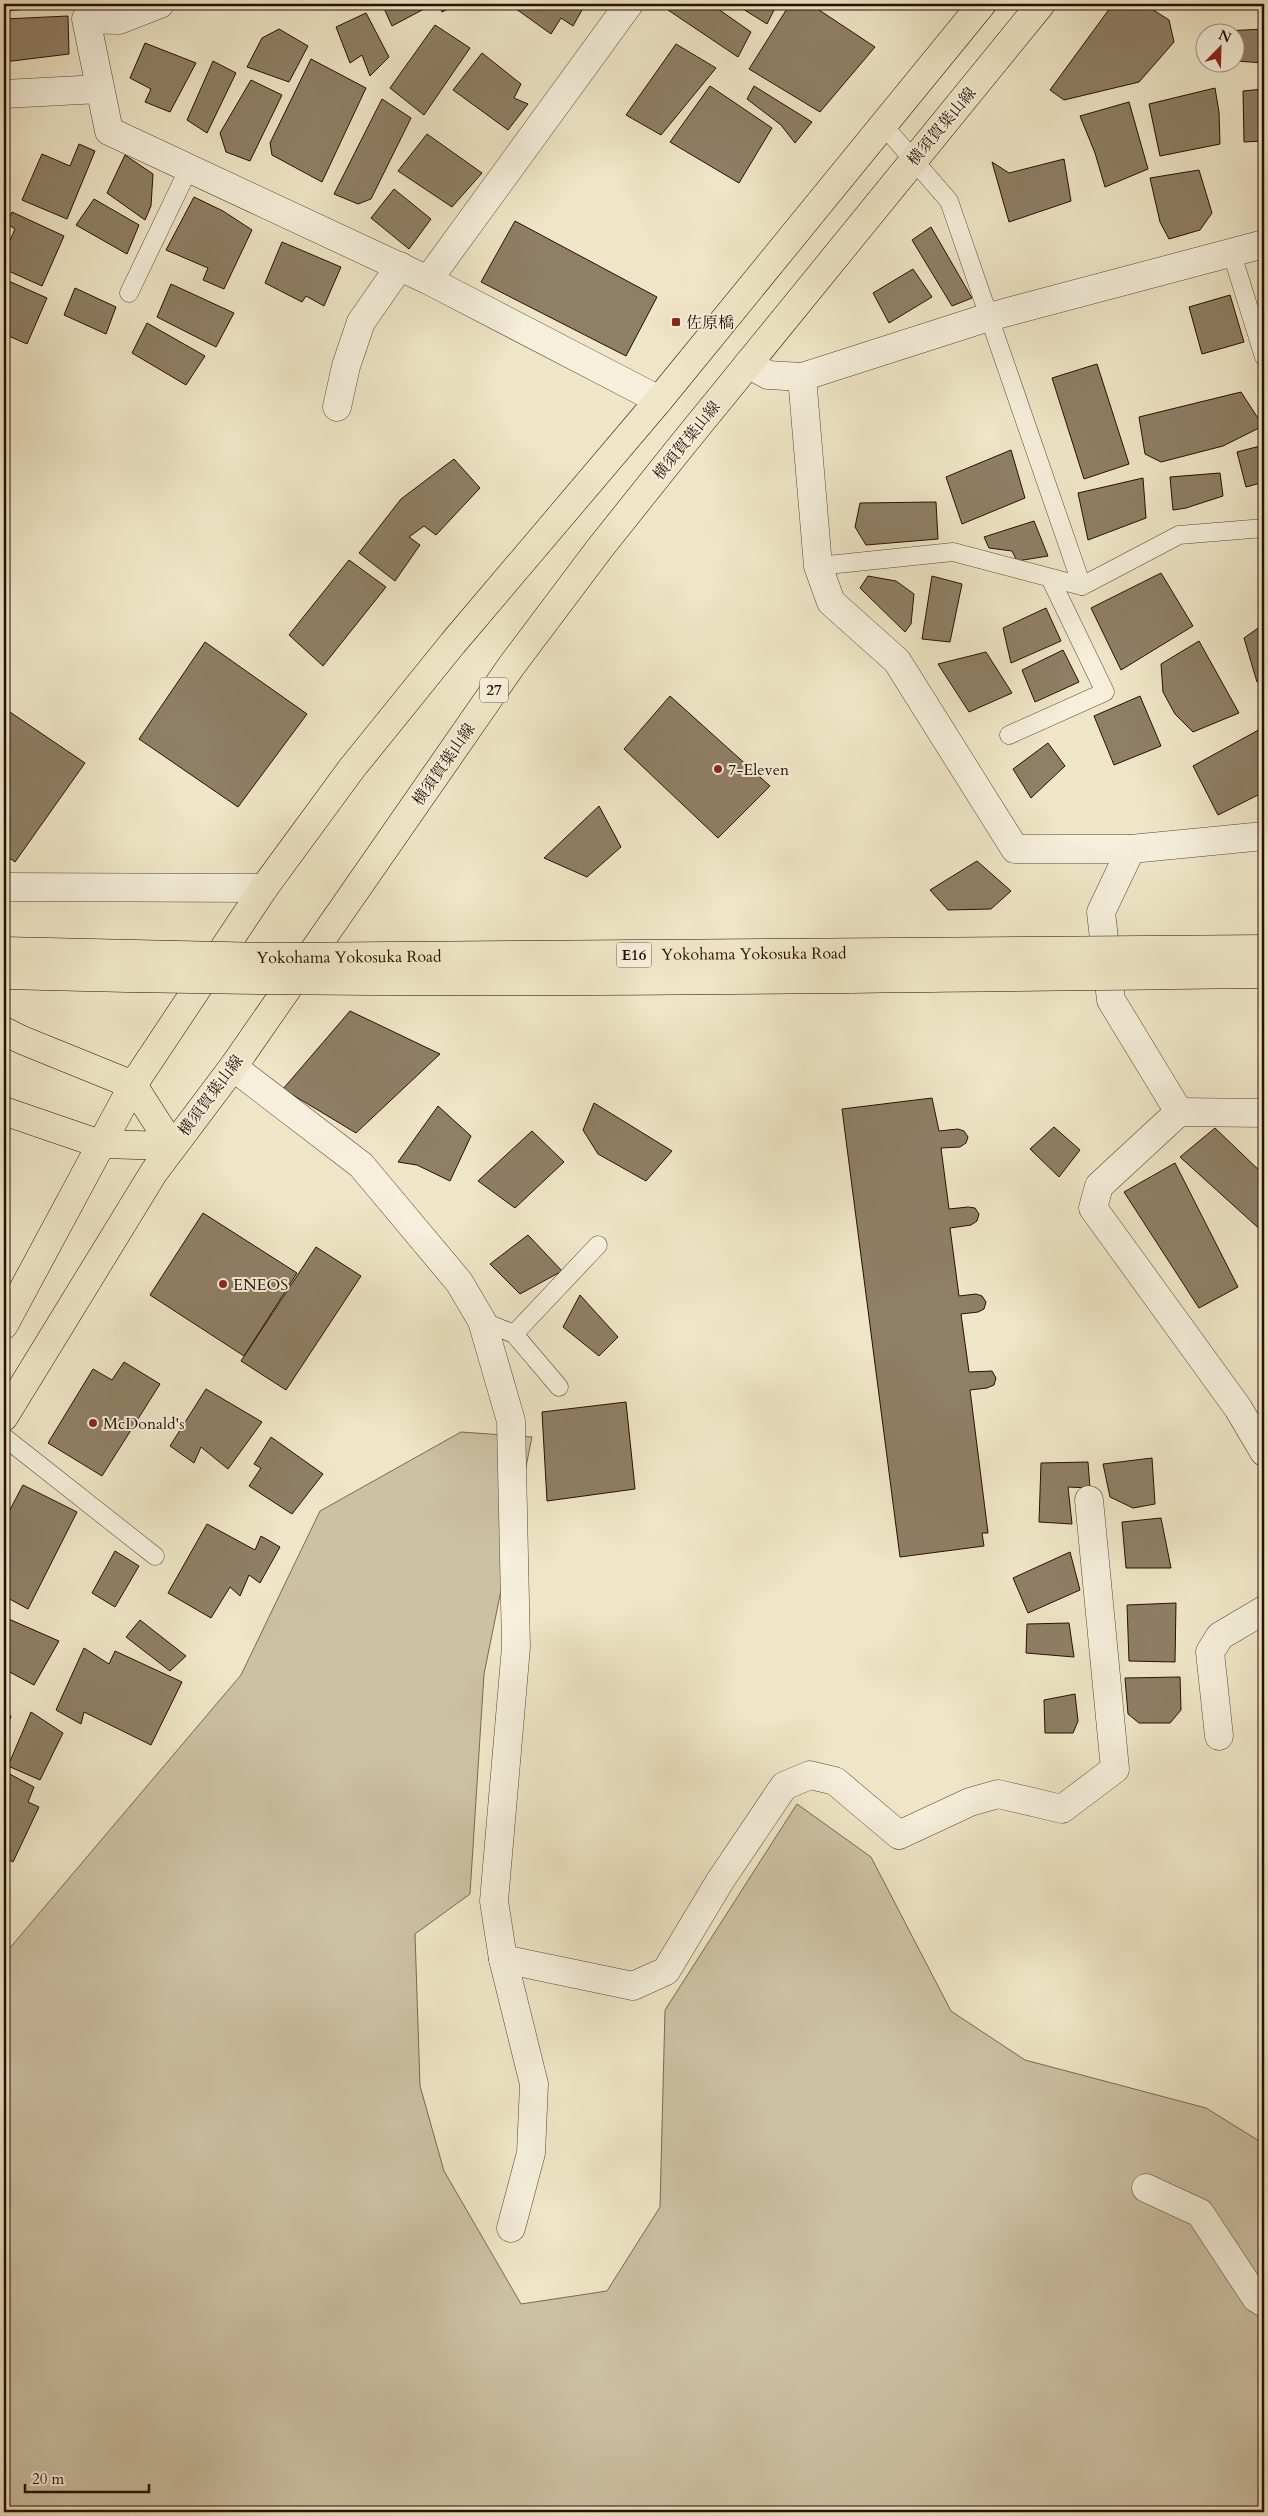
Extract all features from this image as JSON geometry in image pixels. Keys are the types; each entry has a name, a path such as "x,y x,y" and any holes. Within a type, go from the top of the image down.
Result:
{"main road":[{"path":"4,1325 133,1085 264,888 352,768 453,643 659,400 982,4"},
{"name":"横須賀葉山線","path":"4,1417 118,1229 172,1146 233,1067 512,665 606,540 1041,4"},
{"name":"Yokohama Yokosuka Road","path":"4,951 290,957 1264,949"},
{"name":"Yokohama Yokosuka Road","path":"4,975 284,981 1264,974"},
{"path":"4,1031 133,1085 172,1146"},
{"path":"4,1110 100,1144 172,1146"}],"street":[{"path":"160,4 119,20 86,19 109,131 400,266 659,400"},
{"path":"428,280 629,4"},
{"path":"4,94 100,89"},
{"path":"748,364 768,375 802,377 989,317 1264,244"},
{"path":"337,407 346,366 361,322 400,266"},
{"path":"802,377 818,566 831,602 898,661 1015,849 1131,849 1264,836"},
{"path":"1131,849 1102,912 1111,1000 1179,1112"},
{"path":"4,887 264,888"},
{"path":"233,1067 361,1165 460,1282 482,1321 510,1420 516,1647 494,1901 503,1959 534,2084 531,2153 511,2228"},
{"path":"1264,1113 1179,1112 1099,1186 1093,1208 1238,1408 1264,1452"},
{"path":"503,1959 633,1986 666,1971 720,1881 784,1786 810,1775 835,1781 899,1835 970,1802 998,1794 1062,1809 1115,1769 1089,1500"},
{"path":"1219,1736 1210,1652 1220,1636 1264,1610"},
{"path":"1146,2188 1200,2213 1256,2298 1264,2303"}],"lane":[{"path":"884,126 949,202 1082,586"},
{"path":"129,293 189,168"},
{"path":"1232,254 1264,357"},
{"path":"818,566 953,552 1051,580 1082,586 1178,535 1264,528"},
{"path":"1009,735 1105,692 1051,580"},
{"path":"514,1334 598,1245"},
{"path":"482,1321 514,1334 559,1387"},
{"path":"4,1437 155,1556"}],"shaded area":[{"path":"461,1432 532,1437 484,1674 470,1894 415,1934 420,2086 444,2171 521,2304 607,2291 660,2207 665,2010 797,1804 871,1857 951,2011 1025,2060 1206,2108 1264,2144 1264,2512 4,2512 4,2049 8,2042 9,1949 241,1675 320,1511"}],"building":[{"path":"382,4 421,4 424,9 392,26"},
{"path":"439,4 458,4 442,12"},
{"path":"514,4 570,4 582,10 573,26 561,18 551,34 512,6"},
{"path":"672,4 711,4 751,32 738,57 668,10"},
{"path":"735,4 777,4 767,24"},
{"path":"790,4 810,4 875,47 820,112 749,69"},
{"path":"1113,4 1144,4 1169,20 1174,42 1139,82 1064,100 1050,90"},
{"path":"366,13 389,57 370,76 362,55 350,63 336,27"},
{"path":"68,16 69,54 4,62 4,19"},
{"path":"435,25 470,48 424,115 390,88"},
{"path":"279,29 308,46 289,82 247,67 262,38"},
{"path":"1264,29 1264,63 1246,62 1246,30"},
{"path":"145,43 196,63 170,112 145,102 151,89 130,78"},
{"path":"676,44 716,68 661,135 626,115"},
{"path":"482,53 521,84 514,98 528,104 508,130 453,90"},
{"path":"311,59 366,88 322,182 272,155 270,143"},
{"path":"213,61 236,73 207,133 187,120"},
{"path":"251,80 282,95 250,161 226,152 220,133"},
{"path":"710,86 772,128 739,183 670,142"},
{"path":"754,86 812,122 795,143 781,125 747,99"},
{"path":"1215,88 1219,112 1220,144 1160,156 1149,104"},
{"path":"1264,89 1264,141 1244,142 1243,91"},
{"path":"382,99 411,118 371,199 358,204 334,194"},
{"path":"1129,102 1148,169 1105,187 1095,153 1080,116"},
{"path":"427,134 482,173 452,207 398,171"},
{"path":"79,144 95,151 67,219 22,200 42,154 70,166"},
{"path":"125,155 153,174 151,206 145,220 107,193"},
{"path":"1064,159 1071,201 1009,222 992,162 1009,173"},
{"path":"1199,170 1212,213 1200,230 1169,239 1160,222 1150,178"},
{"path":"394,189 431,219 409,249 371,218"},
{"path":"194,197 223,211 252,230 224,289 203,280 208,268 166,250"},
{"path":"94,199 139,225 127,254 76,225"},
{"path":"12,212 64,236 42,286 4,269 4,255 15,229 7,224"},
{"path":"515,221 657,297 626,356 481,282"},
{"path":"931,227 972,298 952,306 912,240"},
{"path":"282,242 341,267 324,306 306,296 302,302 265,283"},
{"path":"913,269 932,297 889,323 873,293"},
{"path":"4,279 47,298 27,344 4,334"},
{"path":"171,284 234,313 216,347 157,317"},
{"path":"75,288 116,307 106,334 64,315"},
{"path":"1230,295 1244,342 1202,354 1189,307"},
{"path":"147,323 205,356 186,385 132,353"},
{"path":"1097,364 1129,464 1084,479 1052,378"},
{"path":"1241,392 1263,426 1223,446 1161,462 1145,454 1139,417"},
{"path":"1264,445 1264,482 1246,487 1237,452"},
{"path":"1011,450 1025,498 962,524 946,477"},
{"path":"454,459 480,488 436,535 424,526 409,537 420,545 395,581 359,553 401,499"},
{"path":"1220,473 1223,496 1186,508 1173,510 1170,477"},
{"path":"1143,478 1146,518 1088,540 1078,493"},
{"path":"936,502 938,539 866,545 855,527 860,503"},
{"path":"1034,521 1048,556 1017,561 1012,551 989,548 984,537"},
{"path":"349,560 386,587 323,666 289,635"},
{"path":"1161,573 1193,626 1121,670 1091,608"},
{"path":"868,576 896,581 914,594 911,624 905,632 860,588"},
{"path":"932,576 962,584 950,642 922,639"},
{"path":"1046,608 1061,641 1011,663 1003,628"},
{"path":"1264,624 1264,680 1257,682 1244,638"},
{"path":"1199,641 1239,713 1193,732 1175,714 1163,692 1161,664"},
{"path":"205,642 307,714 238,807 139,739"},
{"path":"1063,650 1079,682 1035,702 1022,670"},
{"path":"986,652 1012,693 969,712 938,664"},
{"path":"670,696 770,786 718,838 624,749"},
{"path":"1140,696 1161,746 1114,765 1094,716"},
{"path":"4,708 85,763 15,862 4,854"},
{"path":"1264,727 1264,792 1218,815 1193,766"},
{"path":"1048,743 1065,766 1031,798 1013,769"},
{"path":"599,806 621,847 587,877 544,858"},
{"path":"977,861 1011,891 991,909 948,910 930,890"},
{"path":"350,1011 440,1054 356,1133 283,1089"},
{"path":"932,1098 939,1131 958,1129 964,1131 968,1137 966,1143 960,1147 941,1148 949,1209 975,1208 979,1214 977,1221 971,1225 950,1228 959,1296 976,1294 982,1296 986,1302 984,1309 978,1312 961,1314 969,1372 992,1371 996,1378 994,1385 987,1388 970,1390 988,1533 982,1533 984,1546 900,1557 842,1109"},
{"path":"594,1103 672,1151 646,1181 598,1154 583,1130"},
{"path":"438,1106 471,1136 450,1181 417,1165 398,1162"},
{"path":"1054,1127 1080,1150 1059,1177 1030,1149"},
{"path":"1215,1128 1264,1175 1264,1233 1180,1157"},
{"path":"532,1131 564,1162 515,1208 478,1181"},
{"path":"1175,1163 1238,1287 1199,1308 1124,1192"},
{"path":"203,1213 297,1273 244,1356 150,1295"},
{"path":"528,1235 562,1271 520,1294 490,1264"},
{"path":"316,1247 361,1276 286,1390 241,1361"},
{"path":"580,1295 618,1337 599,1356 563,1327"},
{"path":"124,1362 160,1384 102,1476 48,1443 93,1369 112,1380"},
{"path":"206,1389 262,1422 228,1469 201,1447 194,1463 170,1446"},
{"path":"626,1402 635,1489 547,1501 542,1412"},
{"path":"271,1437 323,1474 292,1514 249,1486 261,1468 254,1464"},
{"path":"1152,1458 1155,1504 1133,1508 1110,1497 1103,1464"},
{"path":"1088,1462 1090,1488 1068,1487 1072,1524 1039,1522 1041,1463"},
{"path":"23,1485 77,1512 28,1609 4,1596 4,1521"},
{"path":"1161,1518 1171,1568 1126,1568 1122,1522"},
{"path":"207,1524 255,1550 261,1536 280,1547 260,1583 249,1575 240,1596 230,1587 211,1618 168,1593"},
{"path":"115,1551 139,1566 115,1607 92,1593"},
{"path":"1070,1552 1080,1590 1028,1613 1013,1578"},
{"path":"1176,1603 1175,1662 1129,1661 1127,1605"},
{"path":"4,1617 59,1641 34,1685 4,1669"},
{"path":"140,1620 186,1656 170,1671 126,1637"},
{"path":"1069,1623 1074,1657 1026,1653 1027,1624"},
{"path":"84,1648 109,1664 115,1651 182,1682 151,1745 84,1712 81,1724 56,1710"},
{"path":"1180,1677 1181,1710 1170,1723 1139,1723 1128,1714 1125,1678"},
{"path":"1075,1694 1078,1721 1073,1733 1045,1733 1044,1700"},
{"path":"31,1712 63,1733 40,1780 8,1766"},
{"path":"4,1713 11,1716 4,1735"},
{"path":"4,1771 34,1787 28,1802 39,1807 13,1862 4,1857"}],"waterway":[{"path":"4,6 22,4"}],"place":[{"name":"佐原橋","path":"676,322"},
{"name":"7-Eleven","path":"718,769"},
{"name":"ENEOS","path":"223,1284"},
{"name":"McDonald's","path":"93,1423"}]}
